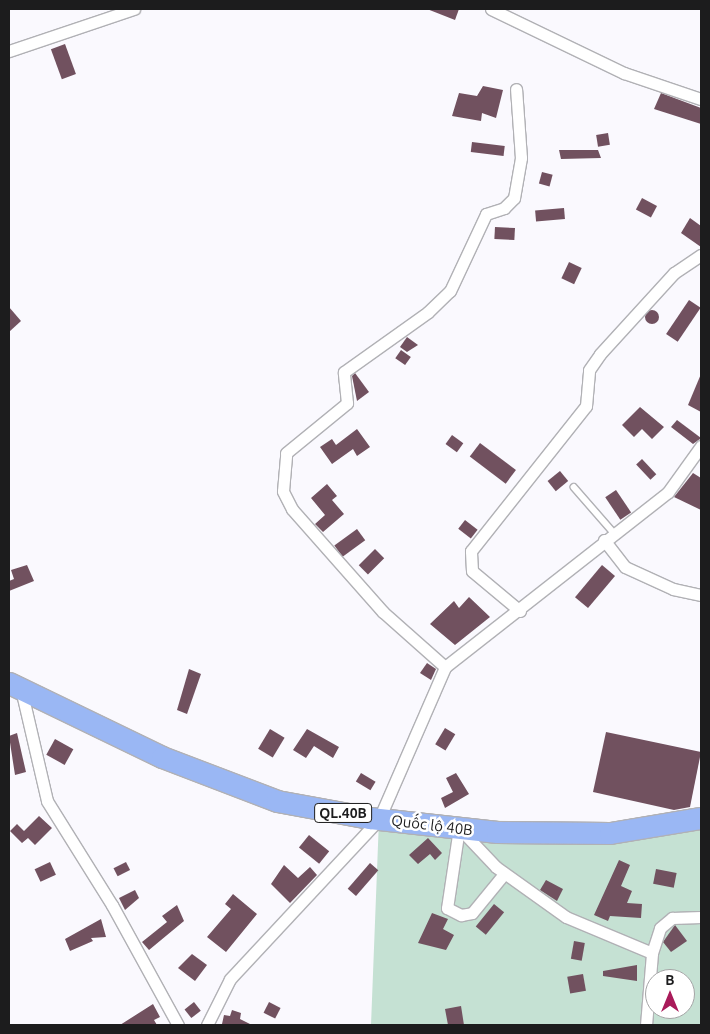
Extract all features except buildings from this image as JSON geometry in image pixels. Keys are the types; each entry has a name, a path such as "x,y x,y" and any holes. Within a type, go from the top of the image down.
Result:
{"highway":[{"name":"Quốc lộ 40B","path":"12,682 162,757 277,800 379,819 459,828 610,834 701,818"}],"street":[{"path":"9,51 134,9"},
{"path":"491,9 624,73 701,99"},
{"path":"445,667 383,612 292,509 283,491 286,453 292,444 347,404 344,372 428,312 450,291 486,214 504,208 514,198 521,158 516,89"},
{"path":"520,611 472,571 471,551 586,406 590,370 600,354 674,273 701,255"},
{"path":"207,1025 230,979 379,819 445,667 520,611 604,540 668,492 701,446"},
{"path":"604,540 625,567 673,589 701,595"},
{"path":"12,682 47,801 112,905 178,1025"},
{"path":"459,828 447,908 461,916 472,913 504,874"},
{"path":"459,828 504,874 566,917 652,953"},
{"path":"646,1025 652,953 664,922 701,917"}],"lane":[{"path":"574,487 614,533"}],"green space":[{"path":"379,819 701,824 701,1025 371,1025"}]}
